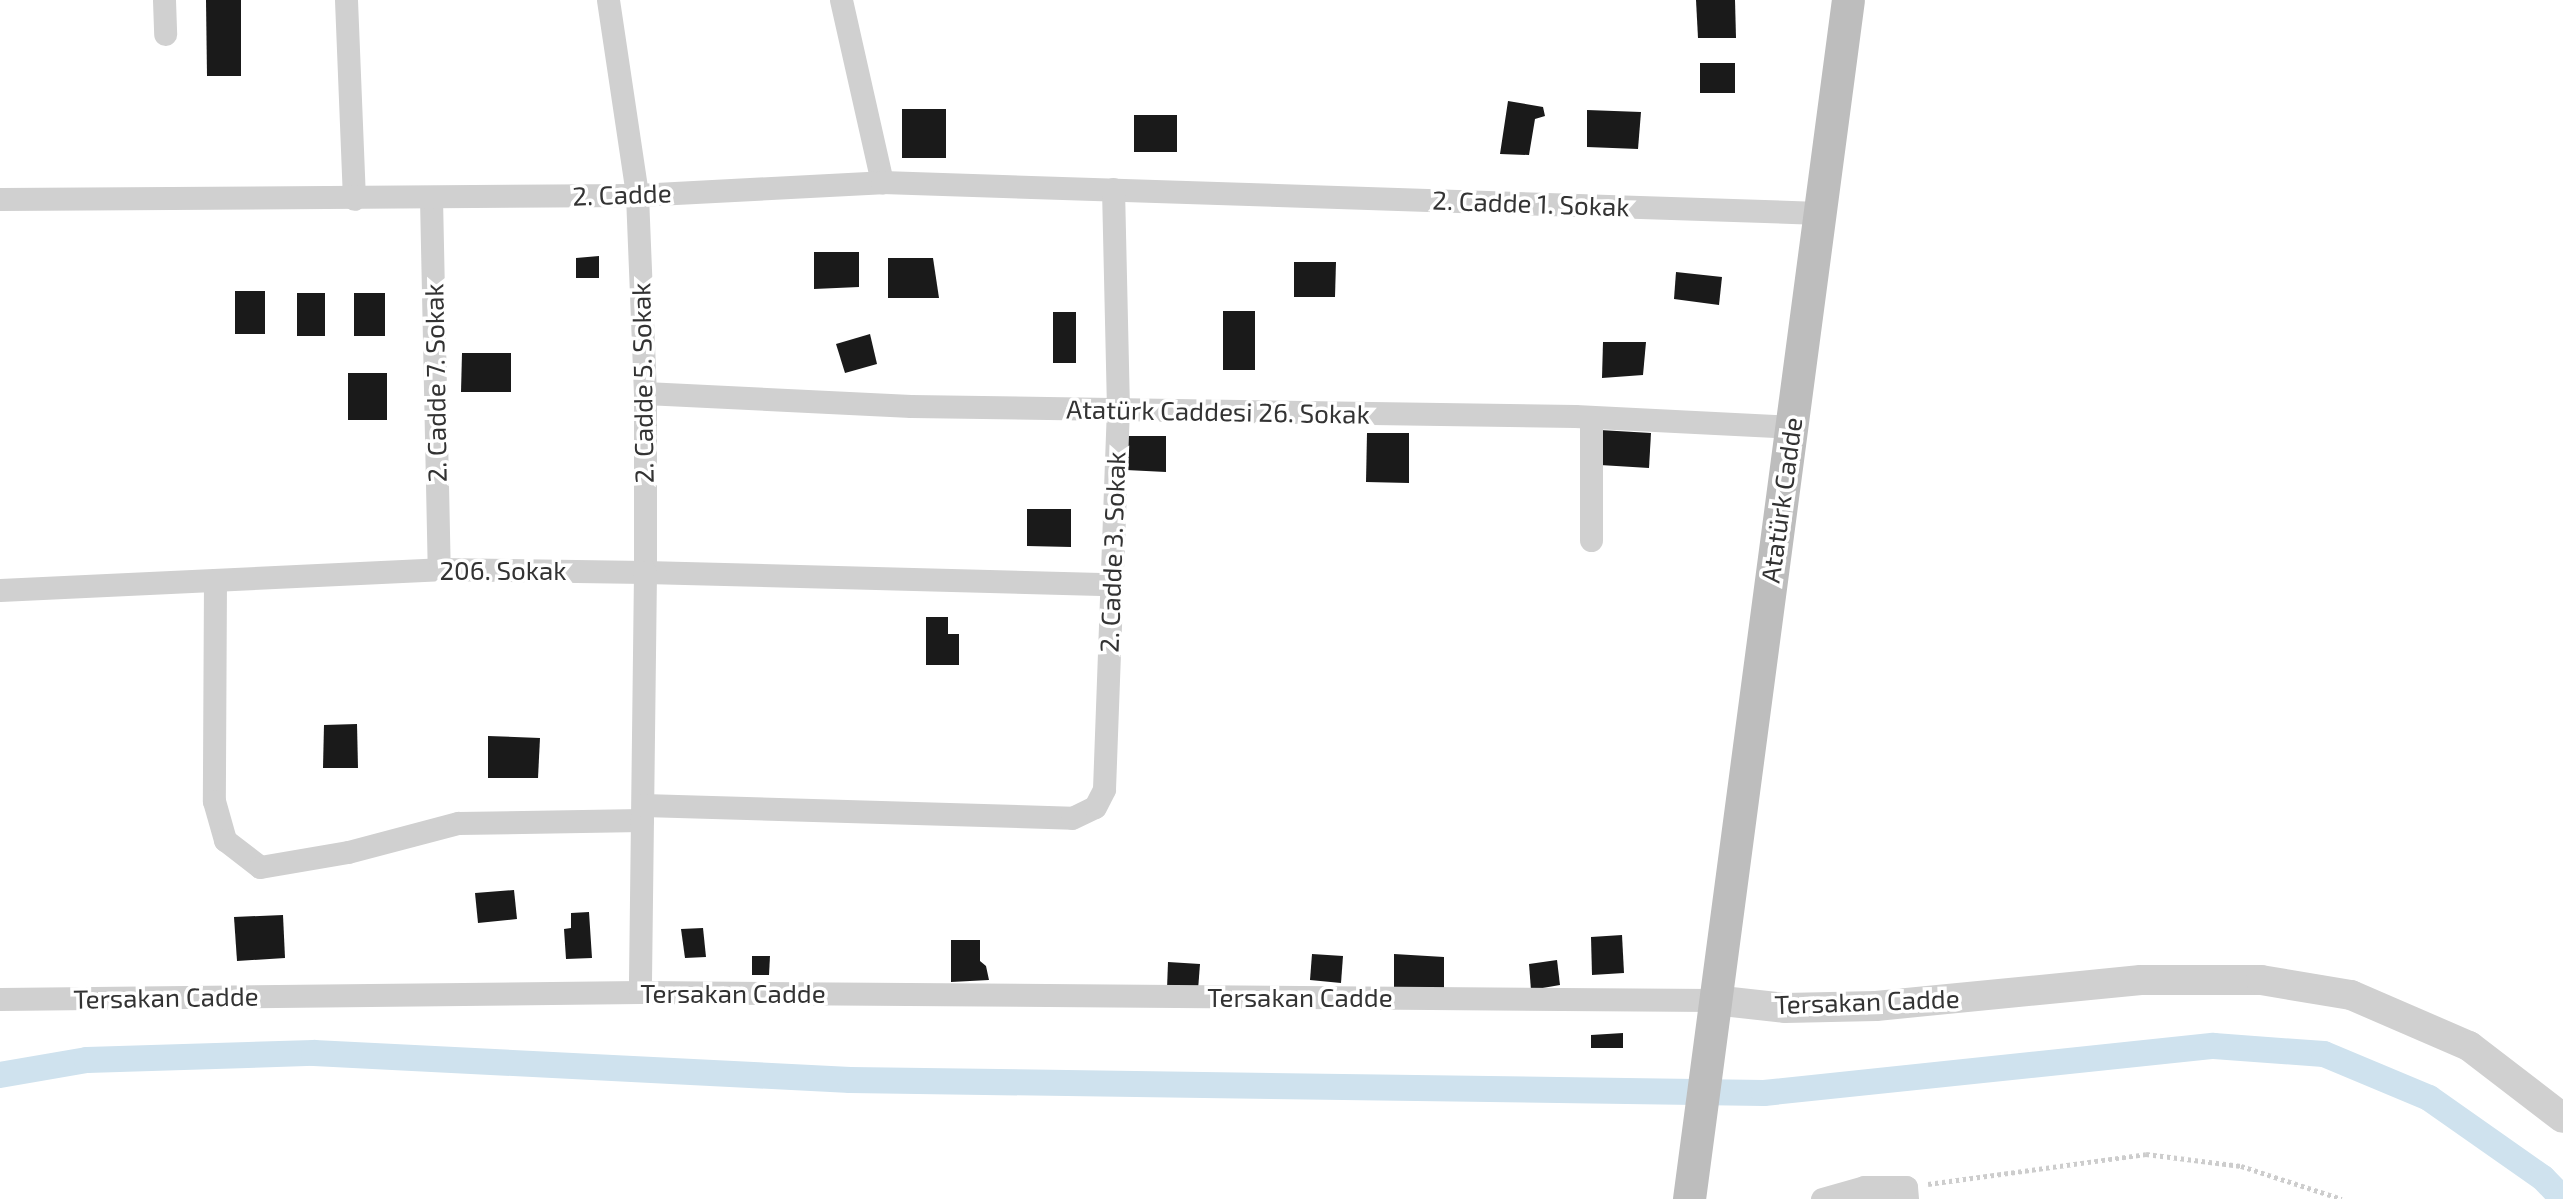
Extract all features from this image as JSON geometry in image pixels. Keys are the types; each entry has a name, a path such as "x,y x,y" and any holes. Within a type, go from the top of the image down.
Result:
{"main road":[{"name":"Atatürk Cadde","path":"1689,1194 1848,0"}],"street":[{"path":"164,0 165,34"},
{"path":"345,0 354,199"},
{"name":"2. Cadde 5. Sokak","path":"608,0 637,195 645,393 645,572"},
{"path":"841,0 882,181"},
{"name":"2. Cadde","path":"0,199 354,199 637,195 882,181 1243,193"},
{"name":"2. Cadde 3. Sokak","path":"642,813 1072,818 1095,807 1104,789 1118,409 1113,189"},
{"name":"2. Cadde 1. Sokak","path":"1243,193 1819,213"},
{"name":"2. Cadde 7. Sokak","path":"431,198 439,569"},
{"name":"Atatürk Caddesi 26. Sokak","path":"645,393 911,406 1591,416 1790,427"},
{"path":"1591,416 1591,540"},
{"name":"206. Sokak","path":"0,590 439,569 1110,584"},
{"path":"640,992 645,572"},
{"path":"215,580 214,801 225,840 260,867 348,852 458,823 642,813"},
{"name":"Tersakan Cadde","path":"0,999 640,992 1713,1000 1786,1008 1876,1006 2141,980 2261,980 2351,995 2469,1046 2563,1118"},
{"path":"1822,1199 1864,1187 1907,1193"}],"path":[{"path":"1907,1193 2146,1154 2241,1166 2342,1199"}],"building":[{"path":"206,0 241,0 241,76 207,76"},
{"path":"1696,0 1735,0 1736,38 1698,38"},
{"path":"1700,63 1735,63 1735,93 1700,93"},
{"path":"1508,101 1543,107 1545,116 1535,119 1529,155 1500,154"},
{"path":"902,109 946,109 946,158 902,158"},
{"path":"1587,110 1641,112 1638,149 1587,147"},
{"path":"1134,115 1177,115 1177,152 1134,152"},
{"path":"814,252 859,252 859,287 814,289"},
{"path":"599,256 599,278 576,278 576,258"},
{"path":"888,258 933,258 939,298 888,298"},
{"path":"1294,262 1336,262 1335,297 1294,297"},
{"path":"1676,272 1722,277 1719,305 1674,299"},
{"path":"235,291 265,291 265,334 235,334"},
{"path":"297,293 325,293 325,336 297,336"},
{"path":"354,293 385,293 385,336 354,336"},
{"path":"1223,311 1255,311 1255,370 1223,370"},
{"path":"1053,312 1076,312 1076,363 1053,363"},
{"path":"870,334 877,364 845,373 836,344"},
{"path":"1603,342 1646,342 1643,375 1602,378"},
{"path":"462,353 511,353 511,392 461,392"},
{"path":"348,373 387,373 387,420 348,420"},
{"path":"1600,430 1651,433 1649,468 1600,465"},
{"path":"1367,433 1409,433 1409,483 1366,482"},
{"path":"1126,436 1166,436 1166,472 1126,470"},
{"path":"1027,509 1071,509 1071,547 1027,546"},
{"path":"926,617 948,617 948,634 959,634 959,665 926,665"},
{"path":"357,724 358,768 323,768 324,725"},
{"path":"488,736 540,738 538,778 488,778"},
{"path":"514,890 517,919 478,923 475,893"},
{"path":"589,912 592,958 566,959 564,929 571,928 571,913"},
{"path":"283,915 285,958 237,961 234,917"},
{"path":"703,928 706,957 685,958 681,929"},
{"path":"1622,935 1624,973 1592,975 1591,937"},
{"path":"951,940 980,940 980,961 986,966 989,980 951,982"},
{"path":"1312,954 1343,956 1341,983 1310,980"},
{"path":"1394,954 1444,957 1444,990 1394,988"},
{"path":"752,956 770,956 769,975 752,975"},
{"path":"1557,960 1560,985 1531,990 1529,964"},
{"path":"1168,962 1200,964 1198,990 1167,989"},
{"path":"1623,1033 1623,1048 1591,1048 1591,1035"}],"waterway":[{"path":"0,1075 87,1060 314,1053 850,1080 1764,1093 2214,1046 2324,1054 2429,1098 2543,1178 2563,1199"}]}
